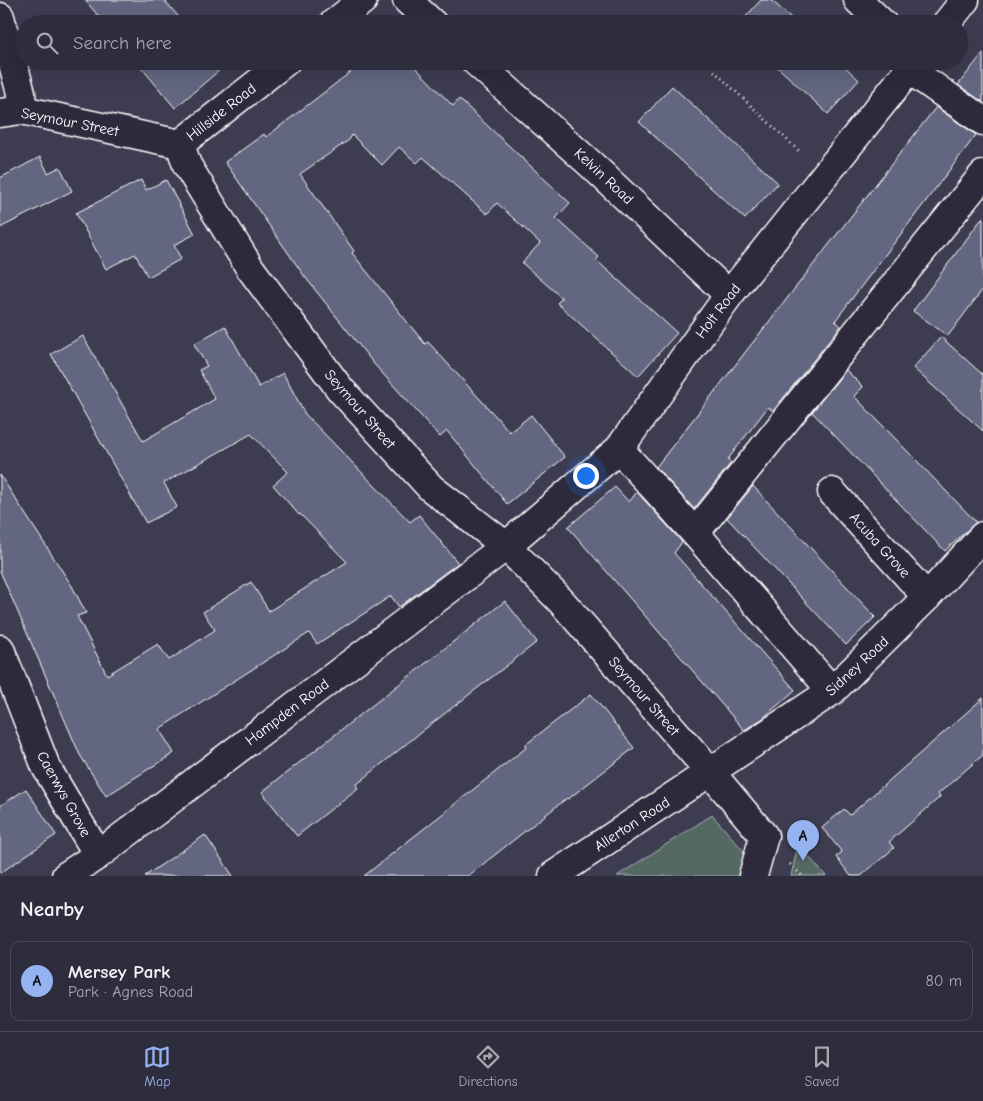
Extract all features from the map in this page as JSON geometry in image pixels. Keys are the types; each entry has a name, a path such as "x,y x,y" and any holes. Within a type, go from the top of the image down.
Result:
{"street":[{"path":"344,15 363,0"},
{"path":"407,0 423,15"},
{"path":"858,0 874,15"},
{"path":"953,15 965,0"},
{"path":"0,17 20,93 11,112"},
{"name":"Hillside Road","path":"180,144 275,70"},
{"name":"Kelvin Road","path":"485,70 595,168 729,295"},
{"name":"Holt Road","path":"506,546 618,448 729,295 910,70"},
{"path":"918,70 983,121"},
{"name":"Seymour Street","path":"11,112 180,144 187,165 250,268 340,388 431,488 506,546 561,601 764,836 753,876"},
{"path":"695,533 983,175"},
{"path":"618,448 695,533 832,691"},
{"name":"Acuba Grove","path":"832,492 927,597"},
{"name":"Sidney Road","path":"711,773 832,691 927,597 983,536"},
{"name":"Hampden Road","path":"66,876 98,855 506,546"},
{"name":"Caerwys Grove","path":"2,659 46,767 98,855"},
{"name":"Allerton Road","path":"553,876 711,773"}],"path":[{"path":"714,71 825,176"}],"green space":[{"path":"712,815 743,850 746,859 741,876 617,876"},
{"path":"798,845 826,876 791,876"}],"building":[{"path":"85,0 164,0 177,15 98,15"},
{"path":"761,0 771,0 788,15 747,15"},
{"path":"983,53 983,102 958,85"},
{"path":"143,70 220,70 175,108"},
{"path":"353,70 418,70 453,106 459,99 570,203 556,218 599,257 596,260 677,333 638,376 557,303 562,298 522,263 540,243 497,203 487,214 423,157 417,163 399,147 382,165 352,135 349,140 300,174 354,251 352,253 425,344 428,342 510,432 531,415 565,457 507,504 447,431 440,437 374,364 305,277 225,162 264,134 266,137"},
{"path":"781,70 848,70 859,80 828,114"},
{"path":"672,86 778,183 745,219 639,122"},
{"path":"936,107 976,135 835,321 841,326 773,411 768,407 728,459 731,463 694,509 656,467"},
{"path":"40,157 48,173 60,167 72,191 0,228 0,178"},
{"path":"141,180 146,190 166,180 195,234 174,245 181,259 148,277 135,254 106,269 76,213"},
{"path":"983,217 983,289 948,336 913,311"},
{"path":"225,326 259,387 283,373 305,414 410,522 419,515 458,563 399,607 391,596 317,644 309,633 159,729 174,753 106,796 80,755 0,571 0,475 72,586 86,613 77,616 107,675 158,644 169,660 215,630 203,612 251,582 269,611 347,562 299,515 273,485 288,472 251,434 164,483 177,507 146,523 51,354 83,336 143,441 215,399 199,370 207,366 194,344"},
{"path":"941,337 983,375 983,431 913,368"},
{"path":"846,370 863,387 854,396 976,522 945,551 812,412"},
{"path":"753,486 875,617 846,645 727,518"},
{"path":"615,487 629,502 637,492 682,542 674,553 795,690 762,719 744,730 568,527"},
{"path":"505,601 537,642 421,732 356,785 358,788 297,836 262,792"},
{"path":"591,694 634,748 468,876 364,876 527,747 525,745"},
{"path":"983,698 983,755 938,794 940,797 889,842 894,848 861,876 851,876 836,857 842,852 822,828 844,809 850,815"},
{"path":"26,789 56,835 0,873 0,806"},
{"path":"205,835 233,876 145,876"}],"place":[{"name":"Mersey Park","path":"803,861"}]}
